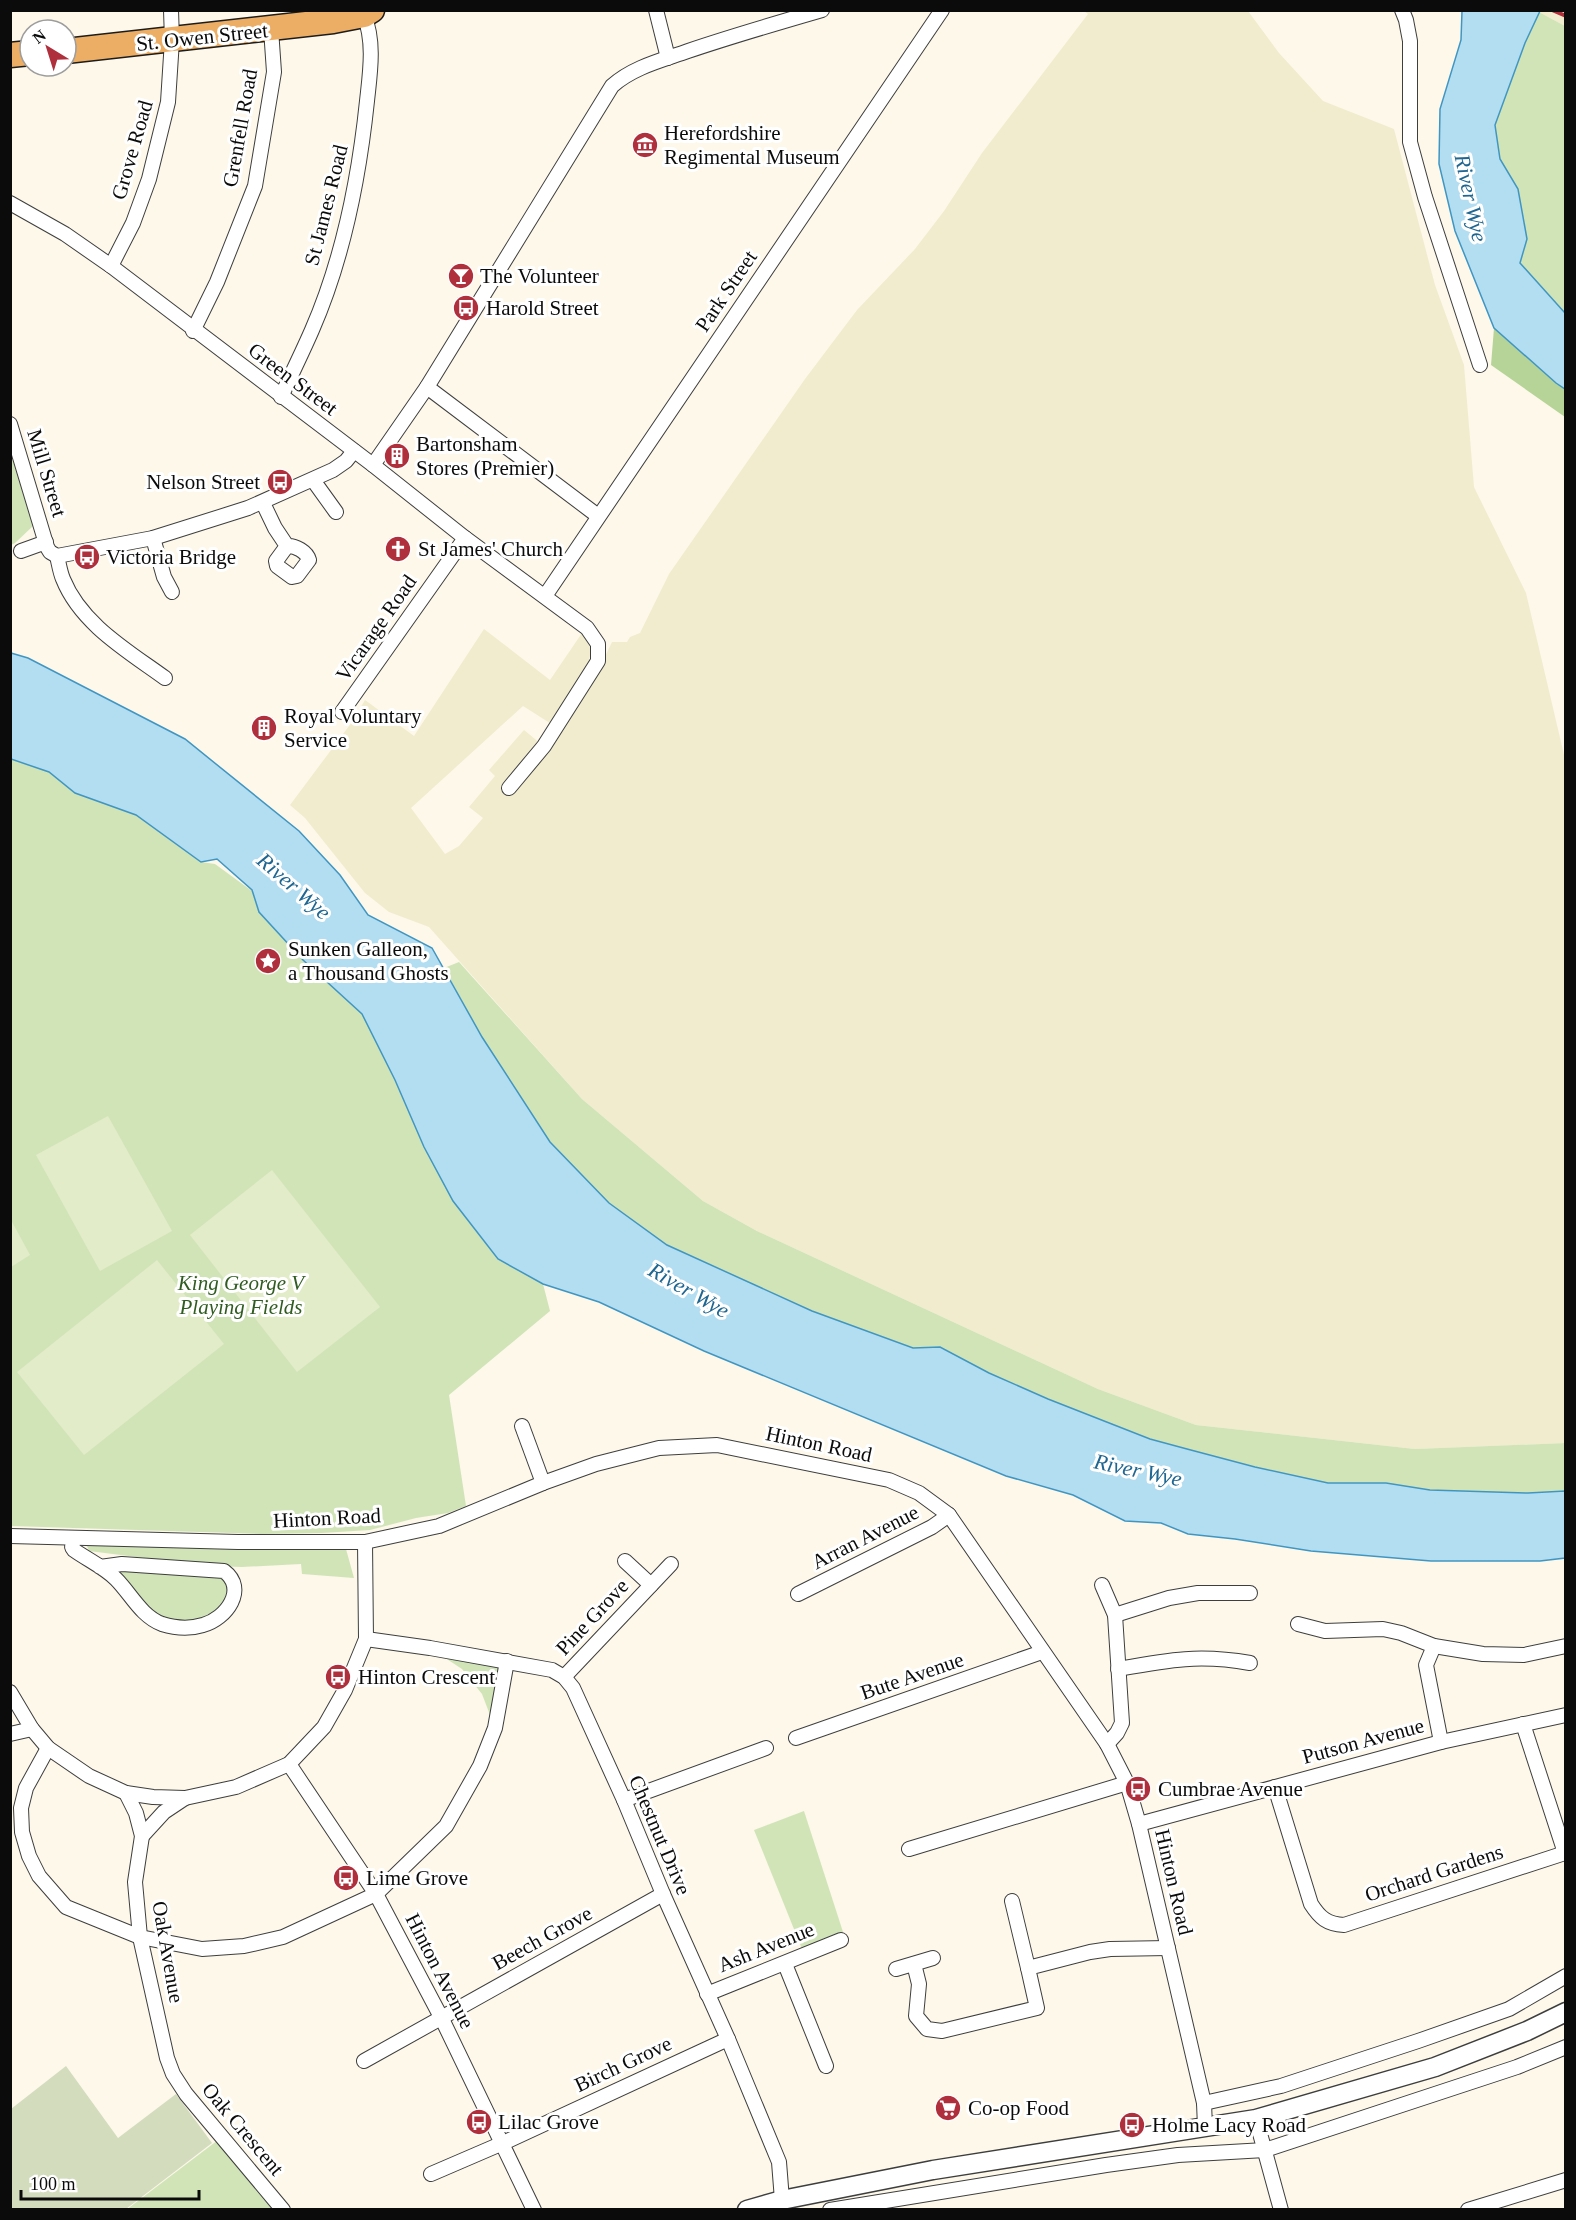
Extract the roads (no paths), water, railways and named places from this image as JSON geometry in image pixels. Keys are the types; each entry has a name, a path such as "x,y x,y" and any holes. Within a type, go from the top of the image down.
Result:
{"highway":[{"name":"St. Owen Street","path":"78,50 272,29 368,13"}],"street":[{"name":"Grove Road","path":"111,266 133,223 152,168 168,102 172,40 171,10"},
{"path":"656,10 668,58"},
{"path":"373,465 427,387 612,86 627,75 668,58 822,10"},
{"name":"Park Street","path":"545,596 942,10"},
{"path":"1402,10 1410,41 1410,142 1425,197 1480,365"},
{"name":"St James Road","path":"281,397 312,329 347,221 363,144 370,72 368,13"},
{"name":"Grenfell Road","path":"194,331 217,282 255,186 274,72 272,29"},
{"name":"Green Street","path":"10,203 65,234 111,266 373,465 465,538 587,628 598,644 598,661 544,746 509,788"},
{"path":"427,387 598,516"},
{"name":"Mill Street","path":"10,424 46,542 21,551"},
{"path":"46,542 50,552 57,556 153,538 263,503 313,480 346,461 354,452"},
{"path":"313,480 336,512"},
{"path":"263,503 287,546"},
{"path":"153,538 164,577 172,592"},
{"name":"Vicarage Road","path":"342,712 465,538"},
{"path":"57,556 64,580 88,616 103,633 165,678"},
{"path":"522,1426 543,1483"},
{"name":"Hinton Road","path":"10,1536 238,1542 365,1542 439,1526 596,1464 658,1448 717,1445 889,1480 918,1493 949,1515 1107,1744 1127,1783 1139,1824 1204,2103 1205,2127"},
{"name":"Arran Avenue","path":"798,1594 932,1527 949,1515"},
{"path":"74,1538 72,1546 74,1550 116,1579 149,1616 160,1623 176,1628 201,1626 211,1622 231,1605 235,1595 235,1584 231,1576 224,1571 122,1564 100,1567"},
{"path":"10,1692 32,1729 48,1748 89,1776 126,1793 185,1798 236,1787 290,1764 324,1727 345,1690 366,1639 365,1542"},
{"name":"Pine Grove","path":"625,1561 651,1585"},
{"name":"Pine Grove","path":"564,1677 671,1564"},
{"path":"1102,1585 1115,1615 1122,1723 1118,1733 1107,1744"},
{"path":"1115,1615 1178,1596 1198,1593 1250,1593"},
{"path":"1298,1624 1325,1631 1383,1629 1401,1633 1434,1646 1502,1656 1524,1655 1566,1646"},
{"path":"366,1639 507,1661 552,1670 564,1677"},
{"path":"1434,1646 1426,1665 1441,1742"},
{"name":"Bute Avenue","path":"796,1738 1042,1652"},
{"path":"1118,1669 1169,1659 1196,1657 1250,1663"},
{"path":"48,1748 26,1788 21,1808 22,1832 28,1856 39,1876 66,1907 140,1937 202,1949 244,1946 284,1937 376,1894 446,1826 480,1766 495,1728 507,1661"},
{"name":"Chestnut Drive","path":"564,1677 573,1688 624,1800 728,2039 779,2162 783,2205"},
{"name":"Putson Avenue","path":"1139,1824 1441,1742 1566,1715"},
{"name":"Orchard Gardens","path":"1275,1787 1311,1904 1319,1917 1332,1924 1344,1925 1565,1853 1523,1724"},
{"path":"10,1734 32,1729"},
{"path":"624,1800 766,1748"},
{"name":"Hinton Avenue","path":"290,1764 376,1894 442,2019 534,2210"},
{"path":"909,1849 1127,1783"},
{"name":"Oak Avenue","path":"126,1793 136,1813 142,1836 135,1882 140,1937 167,2058 173,2074"},
{"path":"142,1836 164,1812 185,1798"},
{"name":"Beech Grove","path":"364,2061 663,1894"},
{"path":"914,1964 920,1984 916,2016 927,2029 942,2031 1037,2008 1012,1901"},
{"name":"Ash Avenue","path":"707,1994 841,1940"},
{"path":"1028,1968 1110,1949 1168,1948"},
{"path":"896,1969 933,1958"},
{"path":"785,1964 826,2066"},
{"path":"1204,2103 1281,2086 1418,2041 1509,2009 1566,1977"},
{"path":"747,2210 783,2205 933,2170 1256,2120 1435,2067 1527,2031 1566,2012"},
{"name":"Birch Grove","path":"503,2143 728,2039"},
{"path":"830,2210 1178,2155 1265,2150 1517,2067 1566,2047"},
{"name":"Oak Crescent","path":"173,2074 186,2094 283,2210"},
{"path":"1256,2120 1281,2210"},
{"path":"431,2174 503,2143"},
{"path":"1468,2210 1565,2181"}],"water":[{"name":"River Wye","path":"1462,11 1540,11 1525,43 1495,125 1500,159 1518,189 1527,239 1520,263 1565,313 1565,389 1494,328 1455,231 1439,164 1440,109 1461,40"},
{"name":"River Wye","path":"11,653 28,658 185,739 299,831 340,875 368,915 432,948 482,1037 550,1142 609,1203 667,1245 812,1311 913,1348 940,1347 989,1373 1048,1399 1150,1439 1255,1467 1328,1483 1386,1483 1430,1490 1528,1493 1565,1491 1565,1558 1540,1561 1431,1561 1311,1551 1188,1534 1161,1523 1125,1521 1073,1495 1006,1476 704,1351 599,1302 543,1284 498,1259 453,1201 424,1147 395,1080 362,1014 303,960 259,912 252,890 217,859 201,862 136,815 75,793 49,772 11,759"}],"railway":[{"path":"1552,10 1566,16"}],"place":[{"name":"Herefordshire Regimental Museum","path":"645,145"},
{"name":"The Volunteer","path":"461,276"},
{"name":"Harold Street","path":"466,308"},
{"name":"Bartonsham Stores (Premier)","path":"397,456"},
{"name":"Nelson Street","path":"280,482"},
{"name":"St James' Church","path":"398,549"},
{"name":"Victoria Bridge","path":"87,557"},
{"name":"Royal Voluntary Service","path":"264,728"},
{"name":"Sunken Galleon, a Thousand Ghosts","path":"268,961"},
{"name":"Hinton Crescent","path":"338,1677"},
{"name":"Cumbrae Avenue","path":"1138,1789"},
{"name":"Lime Grove","path":"346,1878"},
{"name":"Co-op Food","path":"948,2108"},
{"name":"Lilac Grove","path":"479,2122"},
{"name":"Holme Lacy Road","path":"1132,2125"}],"park label":[{"name":"King George V Playing Fields","path":"241,1295"}]}
